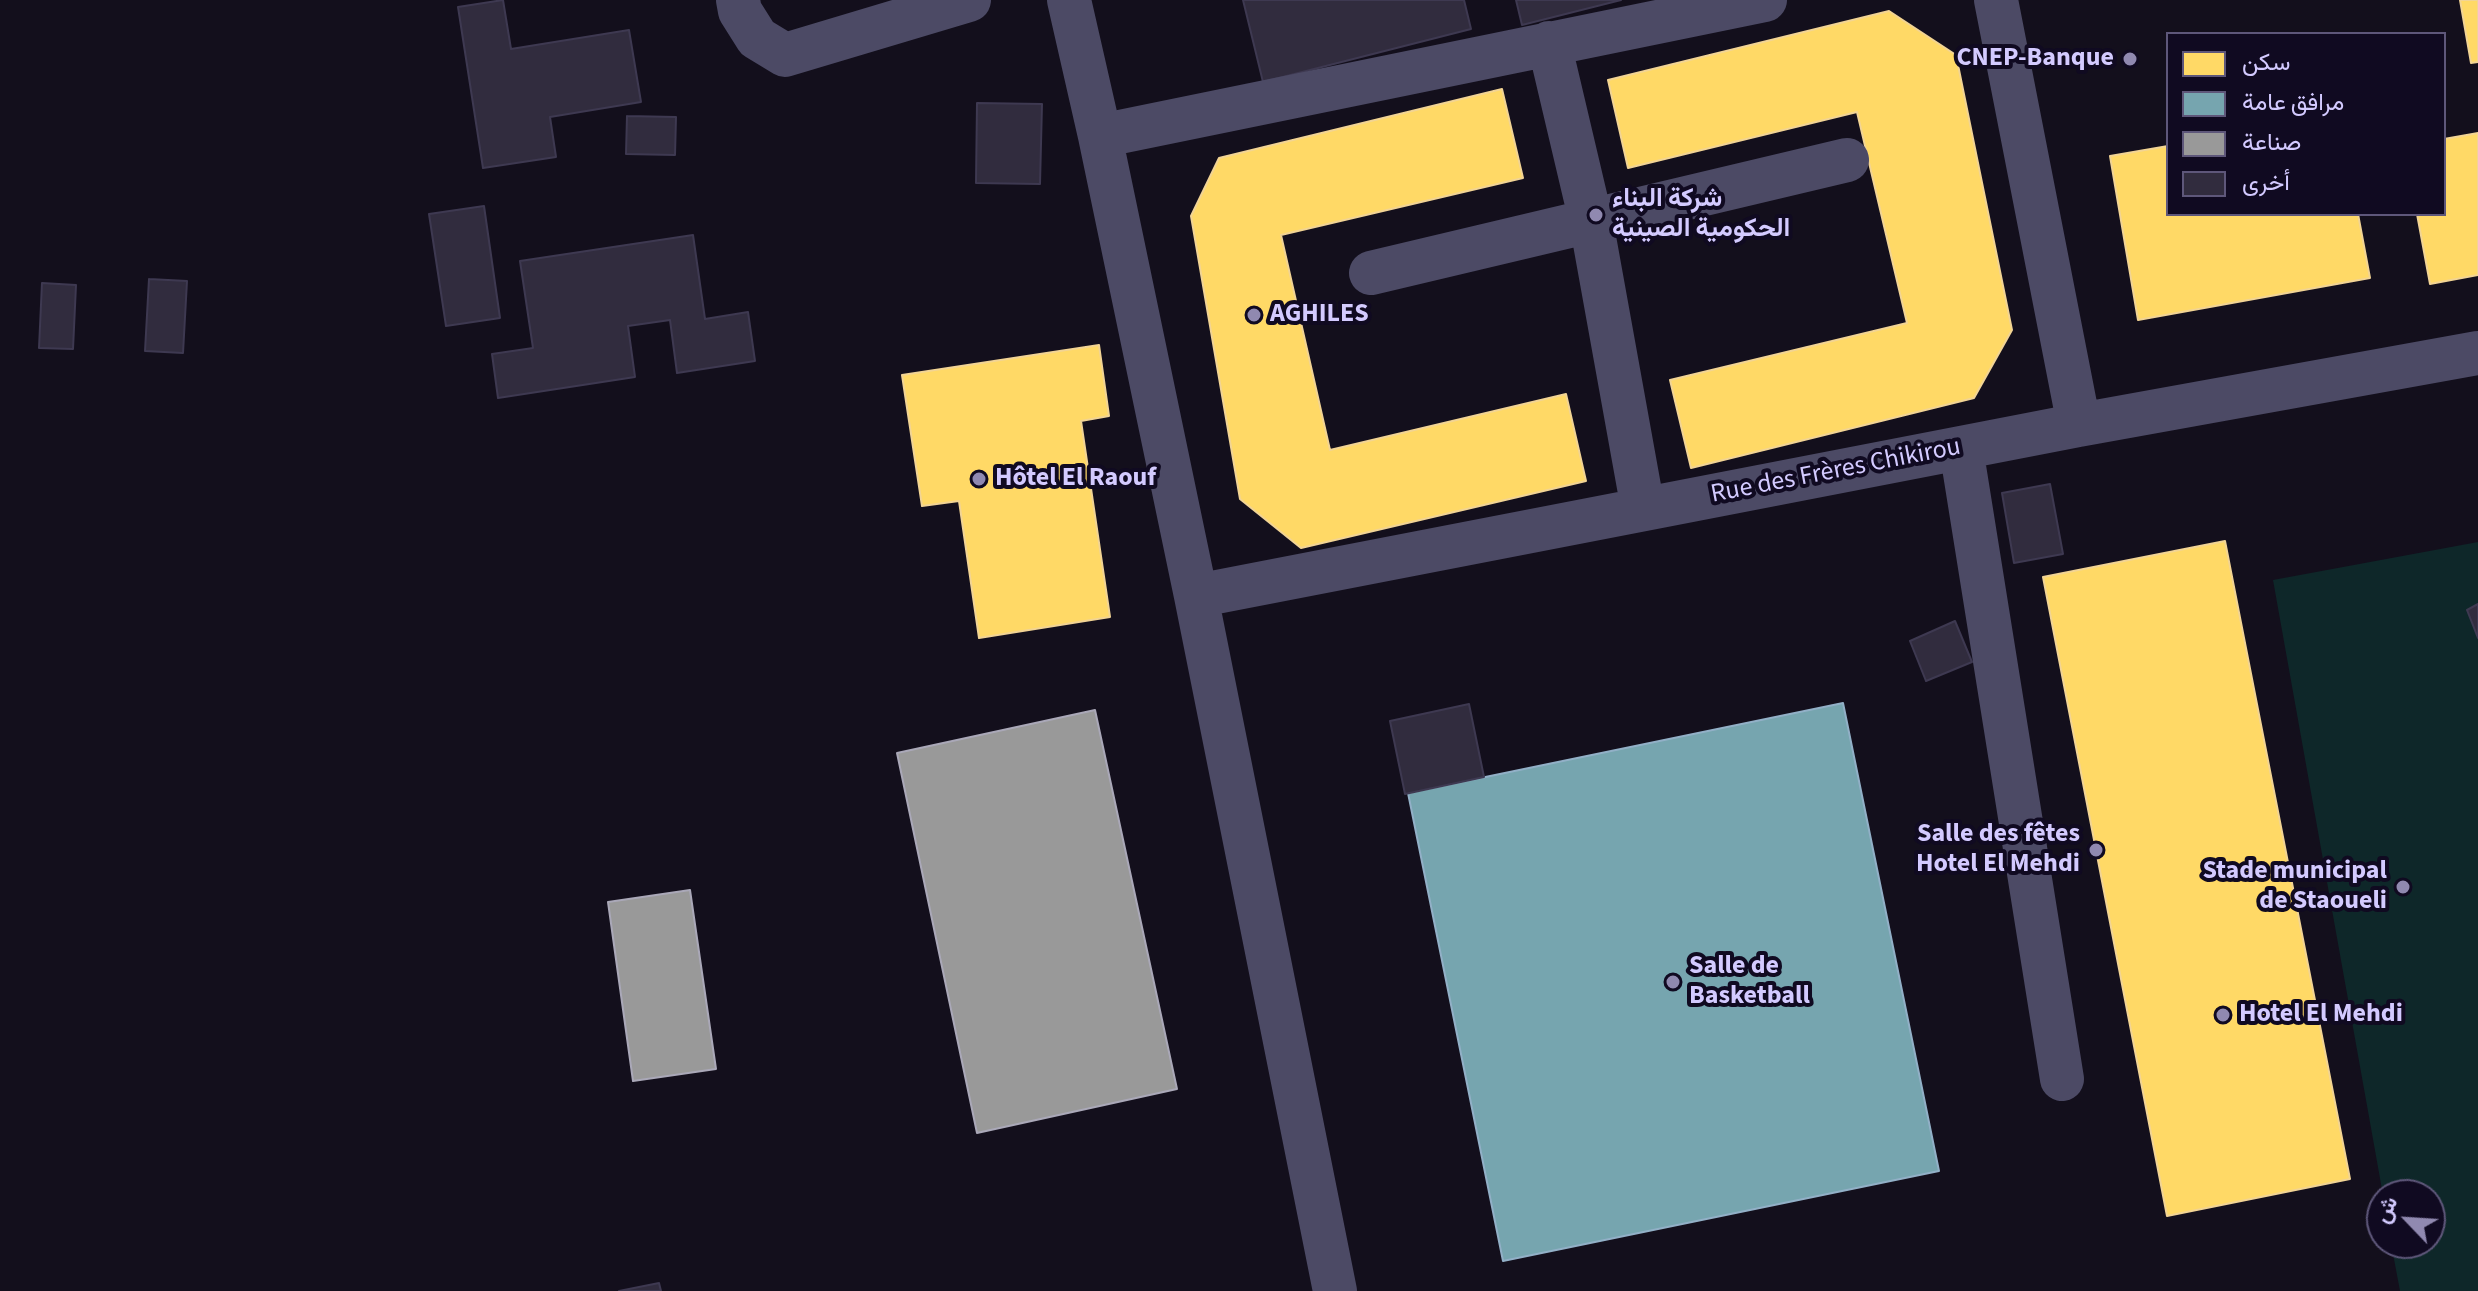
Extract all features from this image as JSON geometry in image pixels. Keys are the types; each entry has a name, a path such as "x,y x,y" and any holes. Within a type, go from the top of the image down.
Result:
{"street":[{"path":"738,0 740,11 757,38 785,55 969,0"},
{"path":"1069,0 1196,596 1335,1291"},
{"path":"1100,136 1765,0"},
{"path":"1996,0 2079,425"},
{"path":"1549,43 1591,221 1643,509"},
{"path":"1371,273 1847,160"},
{"name":"Rue des Frères Chikirou","path":"1196,596 2079,425 2478,353"},
{"path":"1961,448 2062,1079"}],"green space":[{"name":"Stade municipal de Staoueli","path":"2478,542 2478,1291 2400,1291 2394,1259 2446,1259 2446,1179 2380,1179 2273,580"}],"building: سكن":[{"path":"2460,0 2478,0 2478,62 2471,63"},
{"path":"1889,11 1956,55 2012,330 1974,398 1691,468 1670,380 1907,323 1857,112 1628,168 1608,80"},
{"name":"AGHILES","path":"1502,89 1523,178 1281,235 1330,450 1566,394 1586,481 1301,548 1240,499 1191,216 1219,158"},
{"path":"2478,133 2478,275 2430,284 2417,216 2446,216 2446,139"},
{"path":"2166,146 2166,216 2358,216 2370,278 2138,320 2110,156"},
{"path":"1099,345 1109,416 1081,421 1110,617 979,638 959,501 922,506 902,375"},
{"name":"Hotel El Mehdi","path":"2225,541 2350,1179 2167,1216 2043,577"}],"building: مرافق عامة":[{"name":"Salle de Basketball","path":"1843,703 1939,1171 1503,1261 1408,793"}],"building: صناعة":[{"path":"1095,710 1177,1089 977,1133 897,753"},
{"path":"690,890 716,1069 633,1081 608,902"}],"building: أخرى":[{"path":"503,0 511,49 629,30 641,102 550,117 556,157 483,168 458,7"},
{"path":"1243,0 1464,0 1471,29 1263,82"},
{"path":"1516,0 1621,0 1522,25"},
{"path":"977,103 1042,104 1040,184 976,183"},
{"path":"627,116 676,117 675,155 626,154"},
{"path":"484,206 500,318 446,326 429,214"},
{"path":"693,235 705,319 748,312 755,361 677,373 670,320 628,326 635,377 498,398 492,354 533,348 520,261"},
{"path":"149,279 187,281 183,353 145,351"},
{"path":"42,283 76,285 73,349 39,348"},
{"path":"2050,484 2063,554 2014,563 2002,493"},
{"path":"2478,604 2478,638 2467,610"},
{"path":"1955,621 1972,662 1926,681 1910,641"},
{"path":"1469,704 1484,777 1405,794 1390,721"},
{"path":"659,1283 661,1291 619,1291"}],"place":[{"name":"CNEP-Banque","path":"2130,59"},
{"name":"شركة البناء الحكومية الصينية","path":"1596,215"},
{"name":"AGHILES","path":"1254,315"},
{"name":"Hôtel El Raouf","path":"979,479"},
{"name":"Salle des fêtes Hotel El Mehdi","path":"2096,850"},
{"name":"Stade municipal de Staoueli","path":"2403,887"},
{"name":"Salle de Basketball","path":"1673,982"},
{"name":"Hotel El Mehdi","path":"2223,1015"}]}
